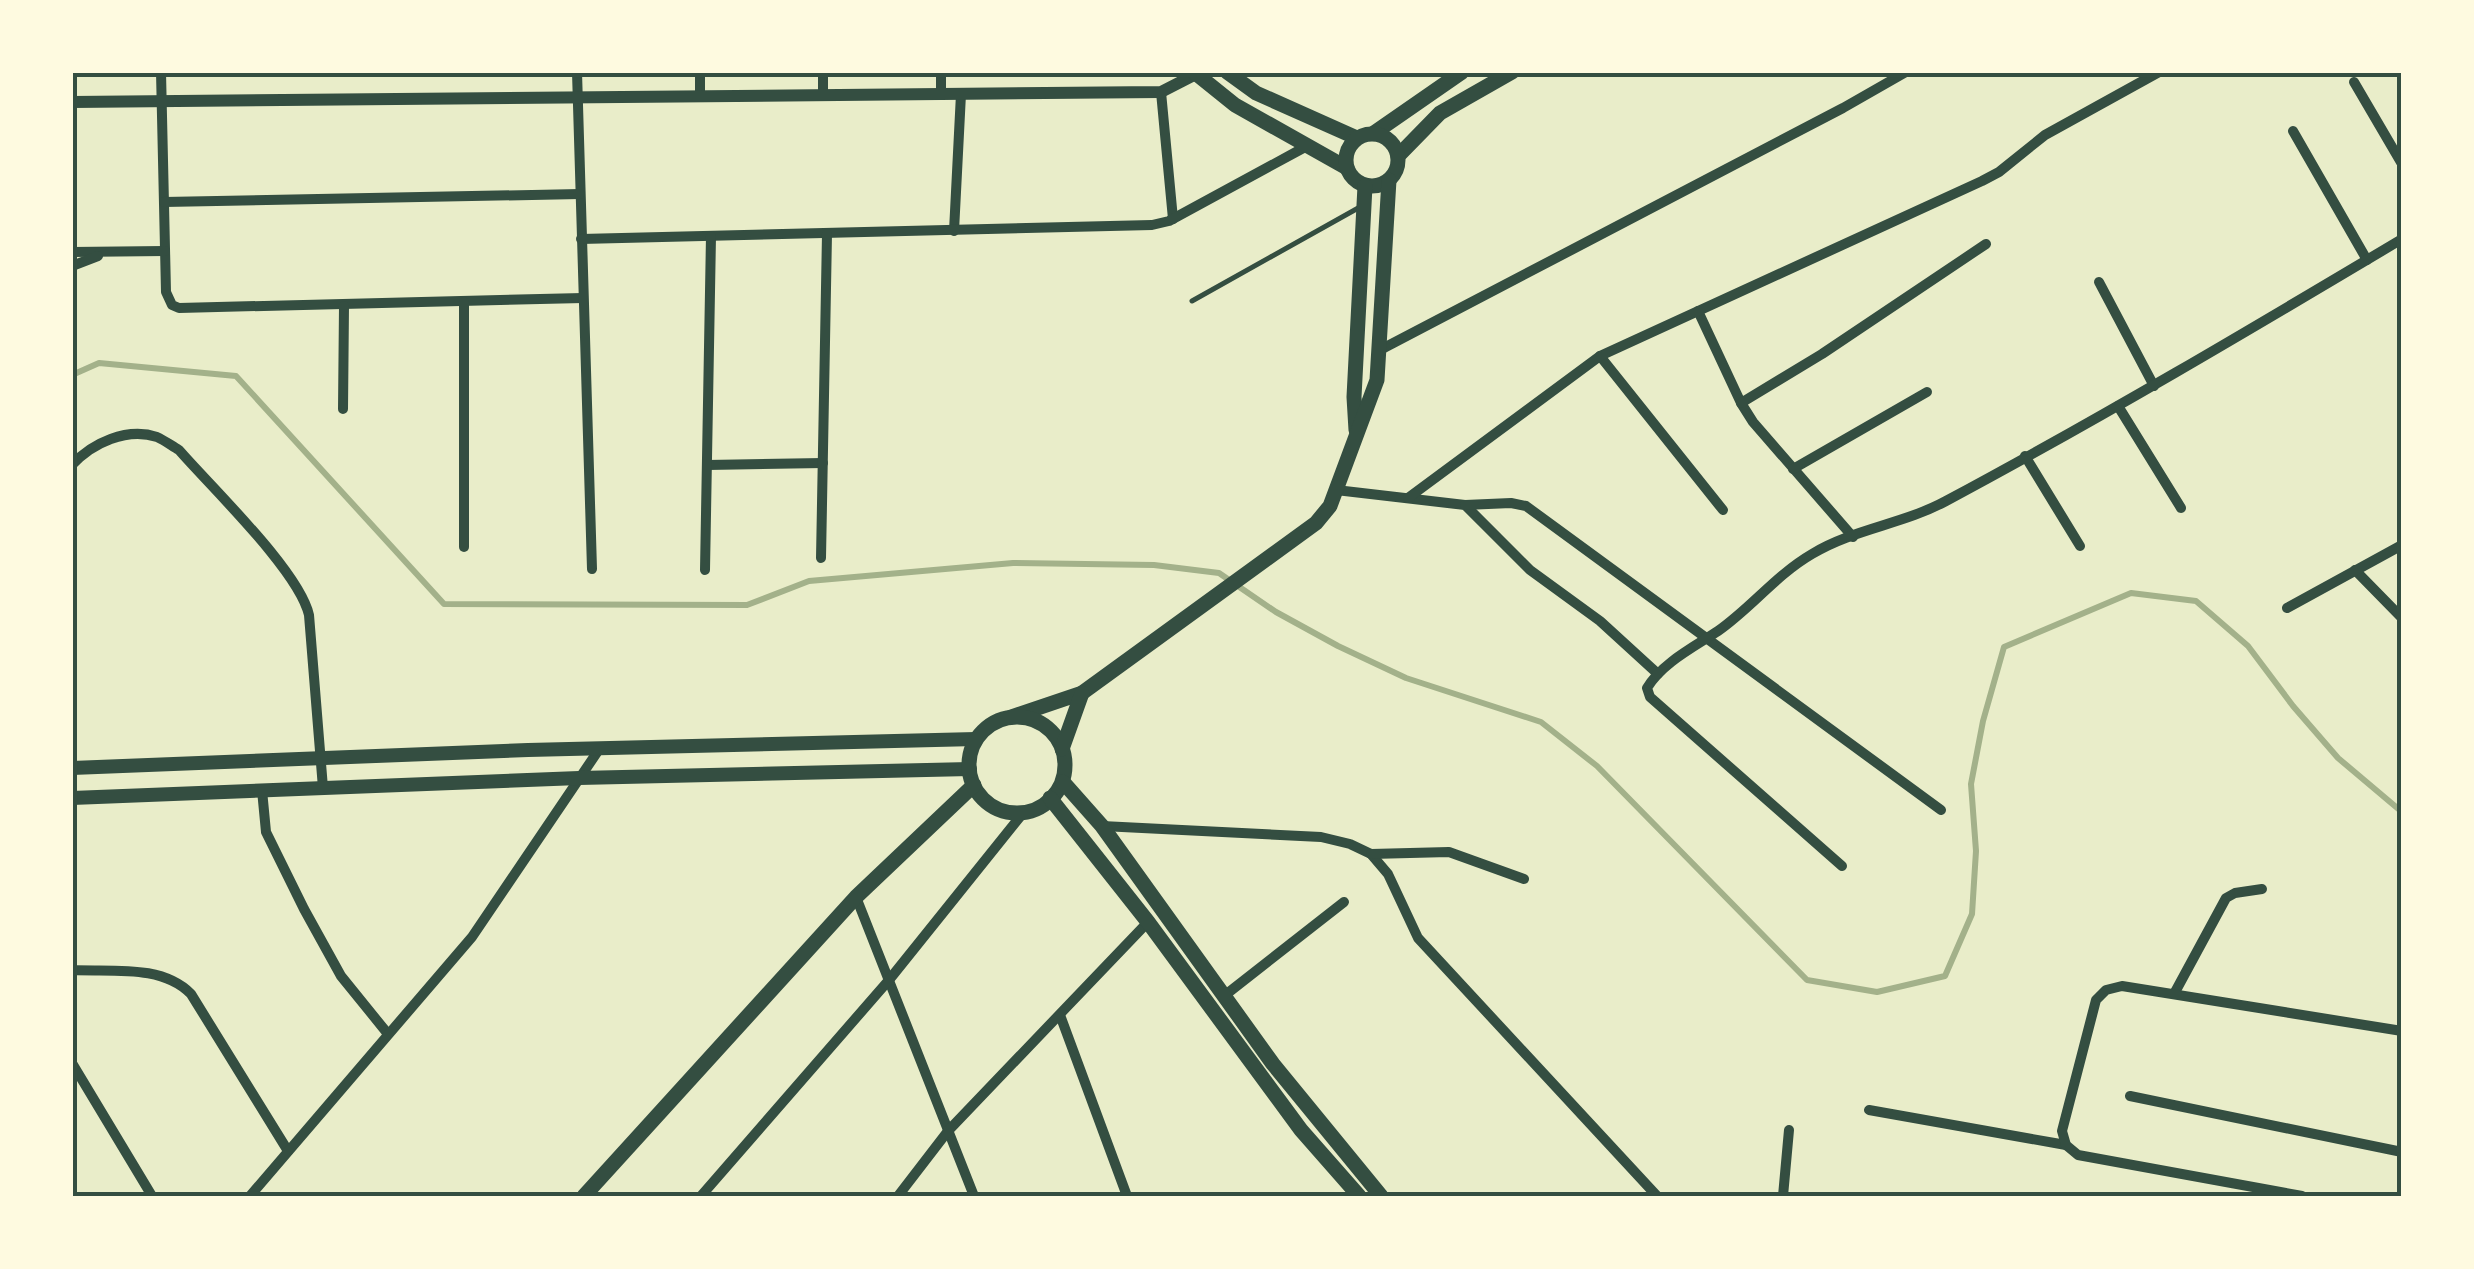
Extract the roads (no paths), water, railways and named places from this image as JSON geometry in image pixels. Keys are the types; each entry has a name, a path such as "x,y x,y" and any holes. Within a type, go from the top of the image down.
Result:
{"main road":[{"path":"1227,72 1256,92 1358,138"},
{"path":"1347,168 1347,151 1358,138 1374,133 1462,72"},
{"path":"1398,156 1440,112 1512,72"},
{"path":"1197,74 1235,105 1347,168 1365,186 1390,180"},
{"path":"1063,782 1042,806 1022,813 1001,810 983,799 972,777 969,759 976,739 991,724 1085,691 1316,523 1330,506 1375,390 1390,180 1398,156 1390,140 1374,133"},
{"path":"1357,434 1354,398 1365,186"},
{"path":"1085,691 1062,748 1063,782 1102,826 1273,1064 1381,1196"},
{"path":"1011,716 1032,719 1051,730 1062,748"},
{"path":"72,768 319,757 976,739"},
{"path":"72,798 579,778 972,777"},
{"path":"584,1196 856,897 972,777"},
{"path":"1050,798 1148,922 1302,1130 1359,1196"}],"street":[{"path":"161,72 166,292 172,305 344,306 584,298"},
{"path":"576,72 592,569"},
{"path":"700,72 700,95"},
{"path":"823,72 823,94"},
{"path":"941,93 942,72"},
{"path":"1378,351 1906,72"},
{"path":"1408,498 1600,356 1982,181 2045,135 2159,72"},
{"path":"72,102 1161,92 1197,74"},
{"path":"2354,82 2402,164"},
{"path":"1161,92 1172,219"},
{"path":"954,231 961,94"},
{"path":"2293,131 2367,260"},
{"path":"582,239 1152,225 1172,219 1307,146"},
{"path":"164,202 580,194"},
{"path":"821,558 827,234"},
{"path":"705,570 711,236"},
{"path":"1842,866 1650,697 1647,688 1658,674 1814,552 1942,504 2154,386 2402,238"},
{"path":"1740,403 1837,344 1986,244"},
{"path":"72,252 165,251"},
{"path":"72,266 109,252"},
{"path":"2098,282 2154,386"},
{"path":"464,302 464,547"},
{"path":"343,409 344,306"},
{"path":"1698,311 1740,403 1853,537"},
{"path":"1600,356 1724,510"},
{"path":"1794,468 1928,392"},
{"path":"2118,406 2181,508"},
{"path":"72,465 101,442 132,434 157,437 179,450 291,576 310,615 324,788"},
{"path":"2025,456 2080,546"},
{"path":"707,465 823,462"},
{"path":"1336,490 1465,505 1526,506 1941,810"},
{"path":"1465,505 1538,577 1600,621 1658,674"},
{"path":"2287,608 2402,545"},
{"path":"2356,570 2402,618"},
{"path":"250,1196 472,937 600,748"},
{"path":"262,790 266,832 304,910 342,976 388,1034"},
{"path":"701,1196 889,980 1022,813"},
{"path":"1102,826 1321,837 1371,854 1388,874 1418,938 1656,1196"},
{"path":"1371,854 1449,852 1524,879"},
{"path":"2174,994 2226,898 2262,889"},
{"path":"856,897 974,1196"},
{"path":"1224,996 1344,902"},
{"path":"898,1196 948,1131 1148,922"},
{"path":"72,970 159,974 179,982 288,1151"},
{"path":"2302,1196 2078,1155 2066,1144 2062,1130 2096,1000 2106,990 2122,986 2402,1031"},
{"path":"1060,1015 1127,1196"},
{"path":"72,1063 152,1196"},
{"path":"2130,1096 2402,1152"},
{"path":"1869,1110 2066,1144"},
{"path":"1783,1196 1789,1130"},
{"path":"2221,1196 2224,1182"}],"lane":[{"path":"1192,300 1364,205"}],"waterway":[{"path":"72,375 99,363 236,376 444,604 747,605 809,581 1013,563 1154,565 1219,573 1276,612 1406,678 1541,722 1597,766 1807,980 1877,992 1945,976 1972,914 1976,851 1971,784 1983,721 2004,647 2131,593 2196,601 2248,646 2338,758 2402,812"}]}
